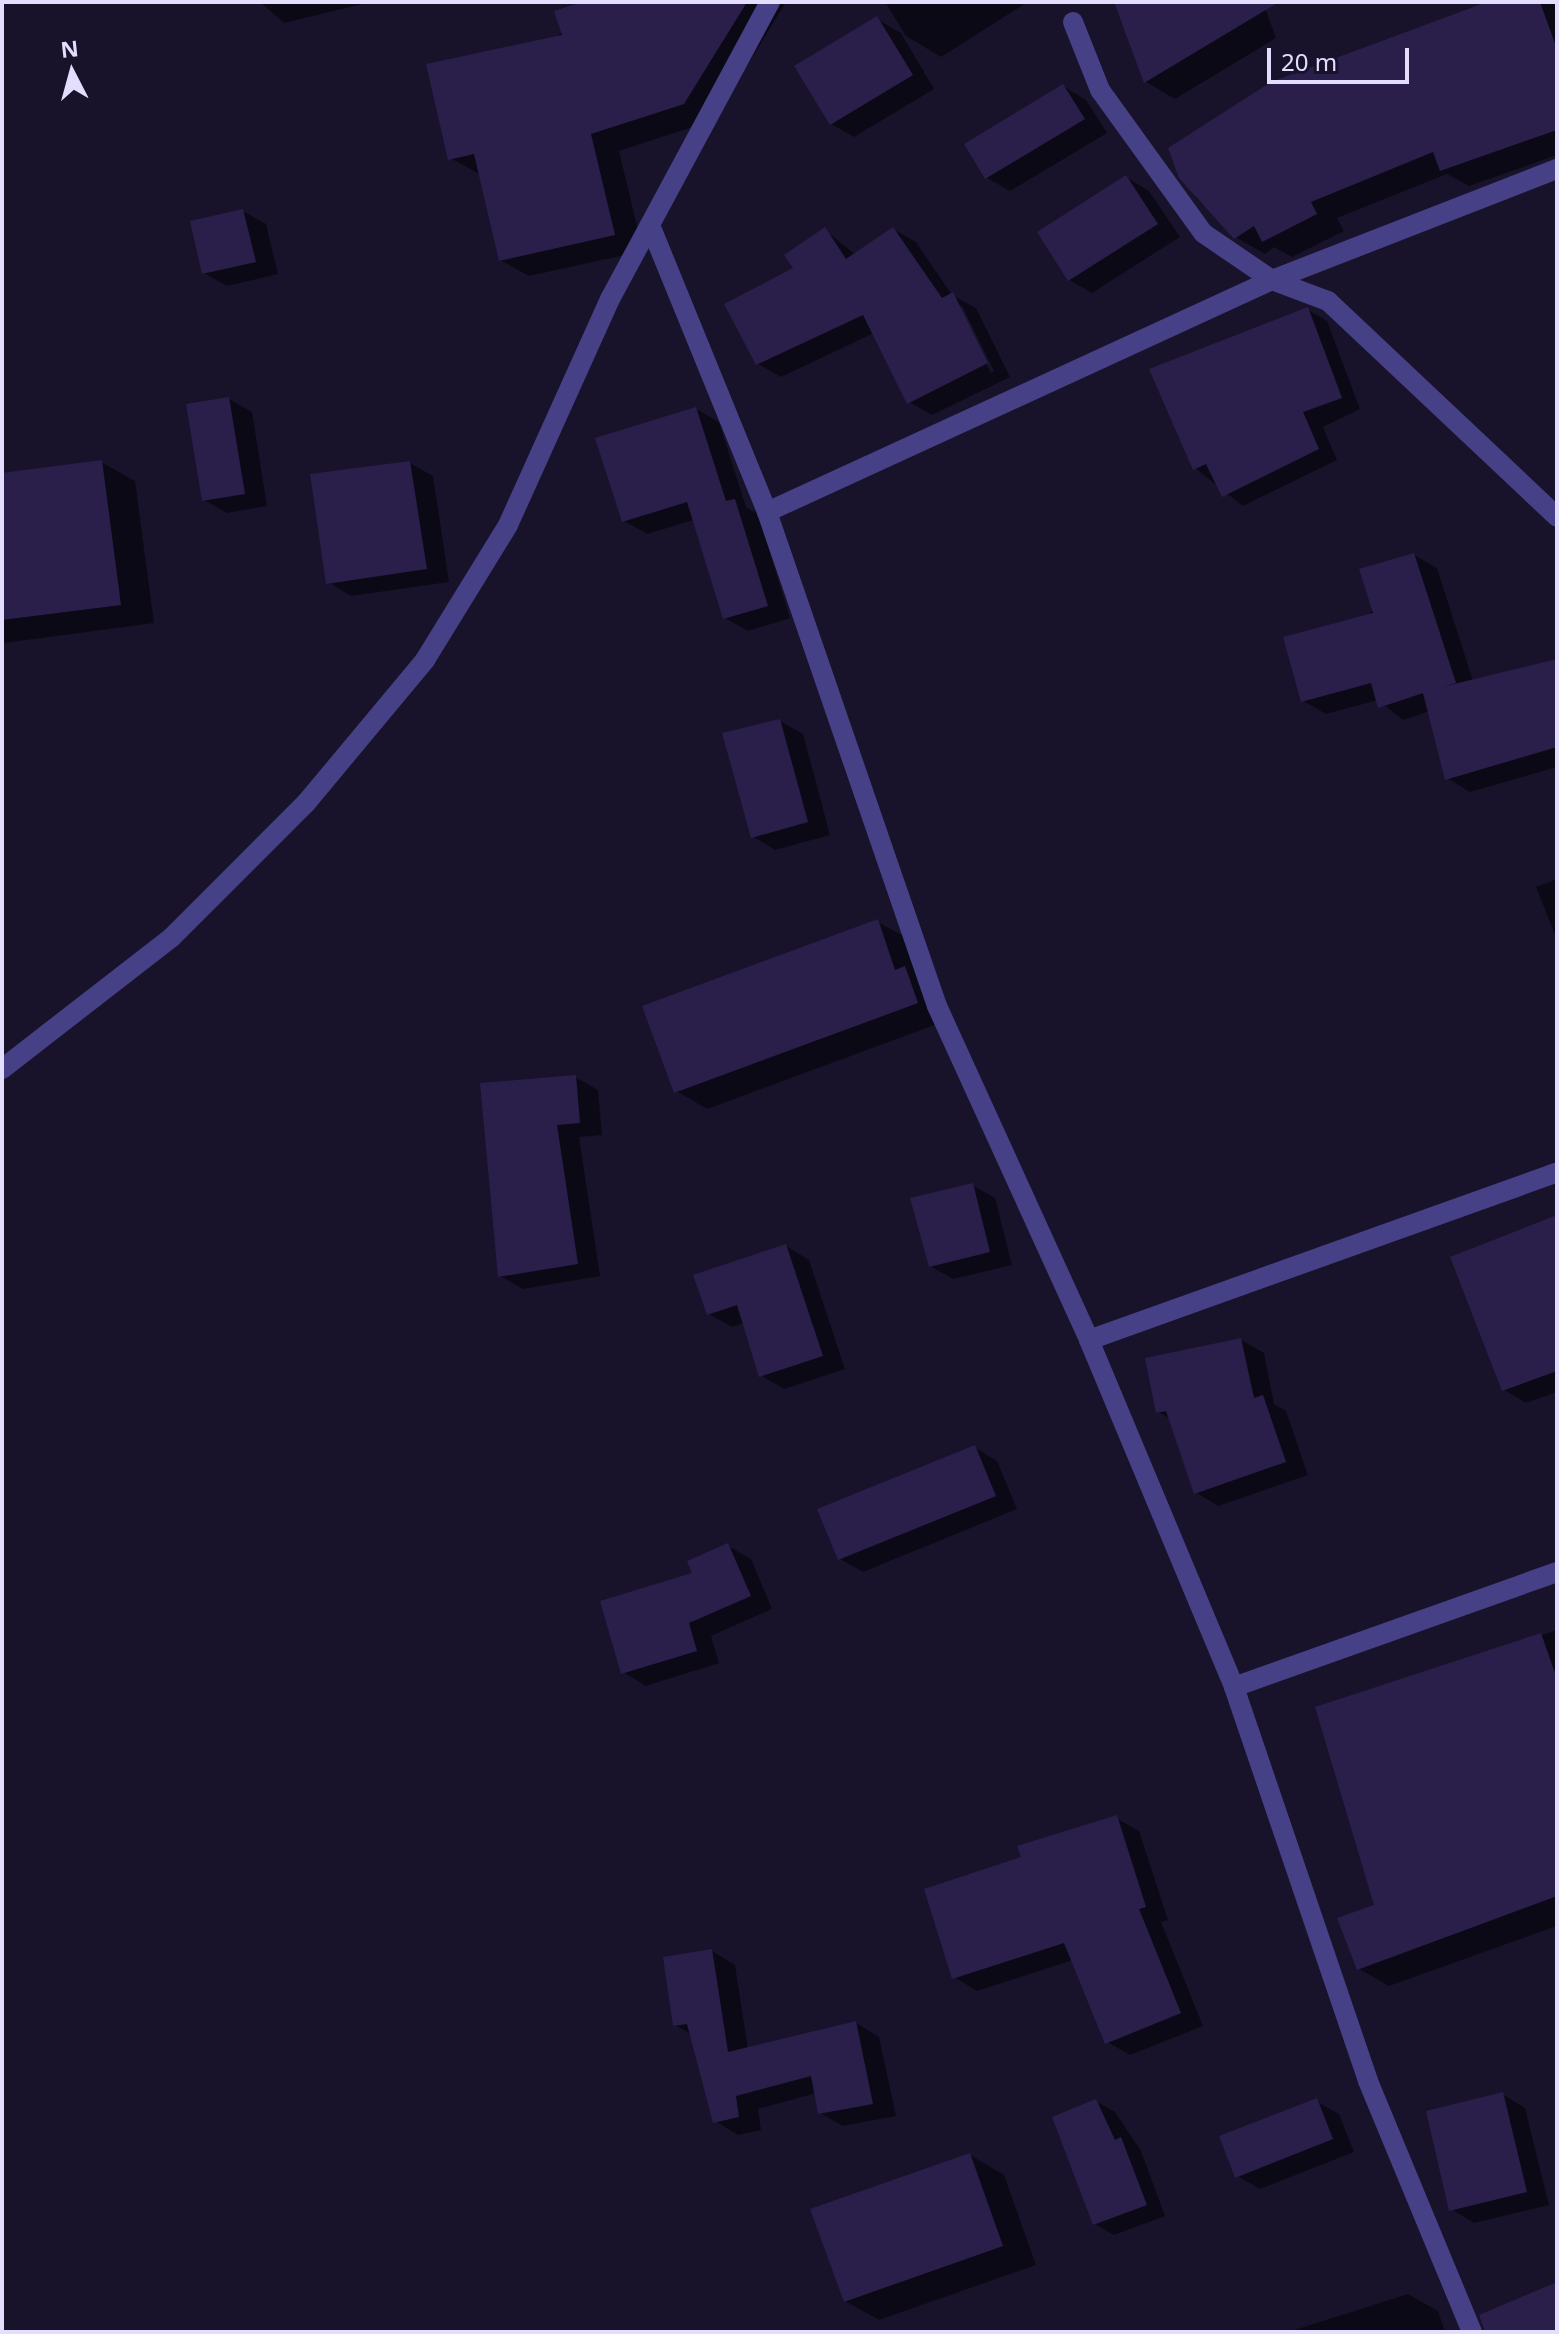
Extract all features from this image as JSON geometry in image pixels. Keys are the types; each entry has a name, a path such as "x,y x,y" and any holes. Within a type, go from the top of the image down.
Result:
{"street":[{"path":"2,1069 171,938 306,803 425,660 508,525 650,225 770,2"},
{"path":"1073,22 1100,90 1203,233 1272,280 1328,301 1557,517"},
{"path":"767,512 1272,280 1557,169"},
{"path":"650,225 767,512 937,1006 1089,1340 1234,1687 1368,2081 1472,2332"},
{"path":"1089,1340 1557,1172"},
{"path":"1234,1687 1557,1572"}],"building":[{"path":"582,2 747,2 684,104 591,134 615,235 499,261 474,154 448,160 426,64 562,35 554,11"},
{"path":"1114,2 1279,2 1144,83"},
{"path":"1487,2 1540,2 1557,49 1557,130 1440,171 1433,152 1311,202 1317,214 1262,242 1254,226 1234,239 1179,178 1168,148 1271,82"},
{"path":"877,16 913,75 830,125 794,66"},
{"path":"1063,84 1085,119 985,179 964,144"},
{"path":"1126,175 1158,224 1068,281 1037,232"},
{"path":"243,209 256,262 202,274 190,221"},
{"path":"825,227 846,259 893,227 942,298 953,292 988,363 907,404 863,315 756,365 724,304 793,268 784,255"},
{"path":"1308,307 1342,398 1303,412 1319,449 1222,497 1206,464 1193,470 1149,369"},
{"path":"229,397 245,494 202,501 186,404"},
{"path":"696,407 726,501 735,499 768,606 723,619 687,502 622,522 595,438"},
{"path":"102,460 121,605 2,620 2,473"},
{"path":"410,461 427,569 326,584 310,474"},
{"path":"1414,553 1456,683 1442,687 1557,659 1557,747 1445,780 1423,693 1378,708 1371,683 1301,702 1283,637 1373,613 1359,569"},
{"path":"780,719 808,822 751,838 722,733"},
{"path":"878,919 895,970 905,966 918,1003 674,1093 642,1006"},
{"path":"576,1075 580,1123 557,1125 578,1264 498,1277 480,1083"},
{"path":"973,1183 990,1252 929,1267 910,1198"},
{"path":"1557,1215 1557,1371 1502,1391 1450,1257"},
{"path":"786,1244 823,1356 759,1377 737,1305 707,1315 693,1275"},
{"path":"1241,1338 1254,1398 1263,1395 1286,1462 1194,1494 1166,1411 1156,1413 1145,1358"},
{"path":"975,1445 996,1496 838,1560 817,1509"},
{"path":"728,1543 751,1596 689,1623 697,1651 621,1674 600,1601 692,1573 687,1561"},
{"path":"1541,1633 1557,1679 1557,1896 1357,1970 1337,1918 1374,1905 1315,1707"},
{"path":"1117,1815 1146,1907 1139,1909 1181,2013 1105,2044 1064,1943 952,1979 924,1889 1021,1857 1017,1846"},
{"path":"712,1949 728,2052 856,2021 873,2104 818,2114 811,2076 736,2096 739,2117 713,2123 687,2024 673,2026 663,1957"},
{"path":"1503,2092 1527,2192 1449,2211 1426,2111"},
{"path":"1317,2098 1333,2139 1235,2178 1219,2136"},
{"path":"1096,2099 1115,2140 1121,2137 1147,2205 1093,2225 1052,2117"},
{"path":"970,2153 1003,2246 844,2302 810,2209"},
{"path":"1557,2282 1557,2332 1485,2332 1479,2315"}]}
